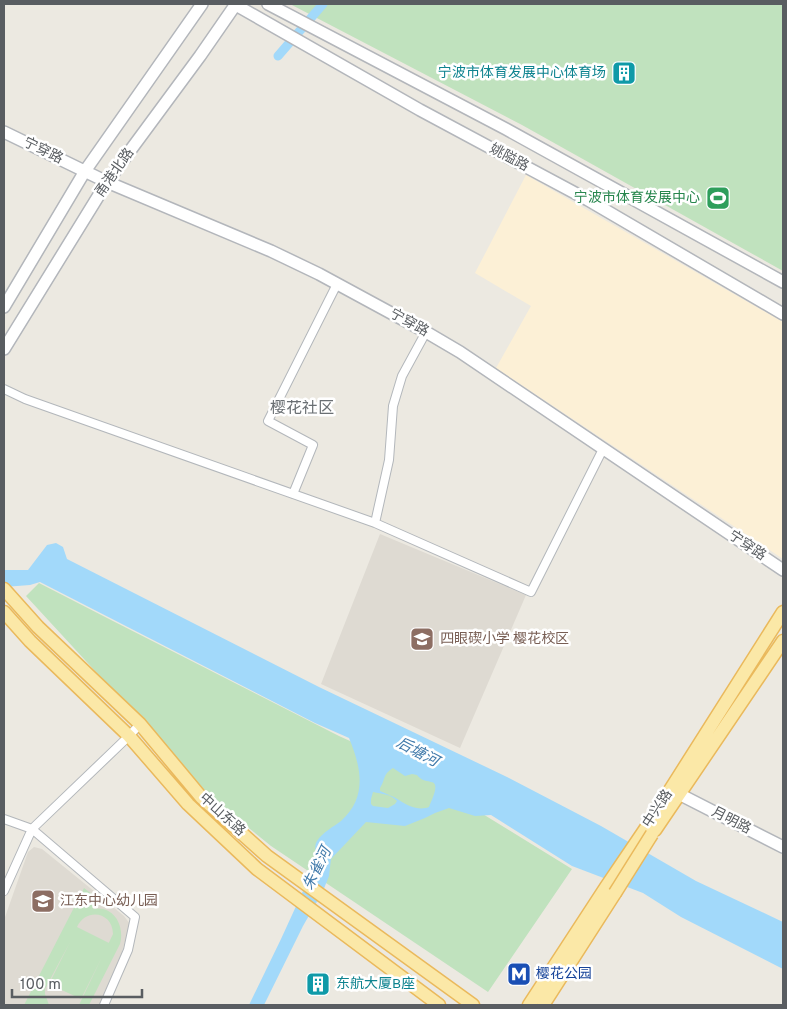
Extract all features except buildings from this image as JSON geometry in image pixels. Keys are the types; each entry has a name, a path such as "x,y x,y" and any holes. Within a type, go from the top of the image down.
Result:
{"main road":[{"name":"甬港北路","path":"4,307 85,171 202,4"},
{"name":"甬港北路","path":"4,349 107,182 200,56 235,4"},
{"name":"姚隘路","path":"235,4 420,110 588,200 783,314"},
{"name":"姚隘路","path":"268,4 506,129 783,282"},
{"name":"宁穿路","path":"4,132 107,182 271,251 426,332 460,352 783,570"},
{"name":"中山东路","path":"7,593 38,627 140,724 201,797 267,856 473,1005"},
{"name":"中山东路","path":"4,612 30,641 129,736 188,804 257,869 439,1005"},
{"name":"中兴路","path":"529,1005 649,831 783,612"},
{"name":"中兴路","path":"649,831 679,794 783,641"},
{"name":"月明路","path":"679,794 783,848"},
{"name":"中兴路","path":"544,1005 610,890"}],"street":[{"path":"293,494 313,445 268,421 337,284"},
{"path":"375,523 388,460 393,406 402,376 426,332"},
{"path":"4,389 24,399 375,523 531,592 603,449"},
{"path":"4,891 32,830 140,724"},
{"path":"4,819 32,830 134,917 128,950 104,1005"}],"shaded area":[{"path":"526,175 783,322 783,559 496,368 531,306 475,273"},
{"name":"四眼碶小学 樱花校区","path":"380,534 526,595 460,748 321,684"},
{"path":"34,847 42,849 124,916 130,924 118,966 102,1005 4,1005 4,920 28,852"}],"green space":[{"name":"宁波市体育发展中心","path":"290,4 783,4 783,271 522,125"},
{"name":"樱花公园","path":"39,583 339,736 419,772 572,869 488,992 271,846 213,799 26,596"},
{"path":"84,888 97,898 93,909 107,910 116,918 121,930 120,944 89,1005 79,1005 102,958 81,999 49,984 70,942 45,989 49,1005 24,1005","holes":["92,915 104,917 112,927 113,934 109,943 77,927 86,917"]}],"water":[{"path":"56,543 63,547 67,559 319,687 507,777 601,826 696,881 783,922 783,969 681,917 643,893 572,866 491,815 475,816 449,808 405,826 366,822 331,859 329,876 323,891 303,926 264,1005 249,1005 314,867 317,841 350,812 359,792 360,781 357,760 349,738 315,723 40,582 30,585 4,587 4,570 28,570 47,545","holes":["393,768 405,776 417,775 434,783 435,789 429,807 414,807 380,791 386,775","373,792 389,796 397,801 388,808 373,806 371,804"]}],"waterway":[{"path":"278,56 323,4"}],"place":[{"name":"宁波市体育发展中心体育场","path":"624,73"},
{"name":"宁波市体育发展中心","path":"718,198"},
{"name":"四眼碶小学 樱花校区","path":"422,639"},
{"name":"江东中心幼儿园","path":"43,901"},
{"name":"樱花公园","path":"519,974"},
{"name":"东航大厦B座","path":"318,984"}],"district":[{"name":"樱花社区","path":"302,409"}],"water label":[{"name":"后塘河","path":"417,753"},
{"name":"朱雀河","path":"318,869"}]}
